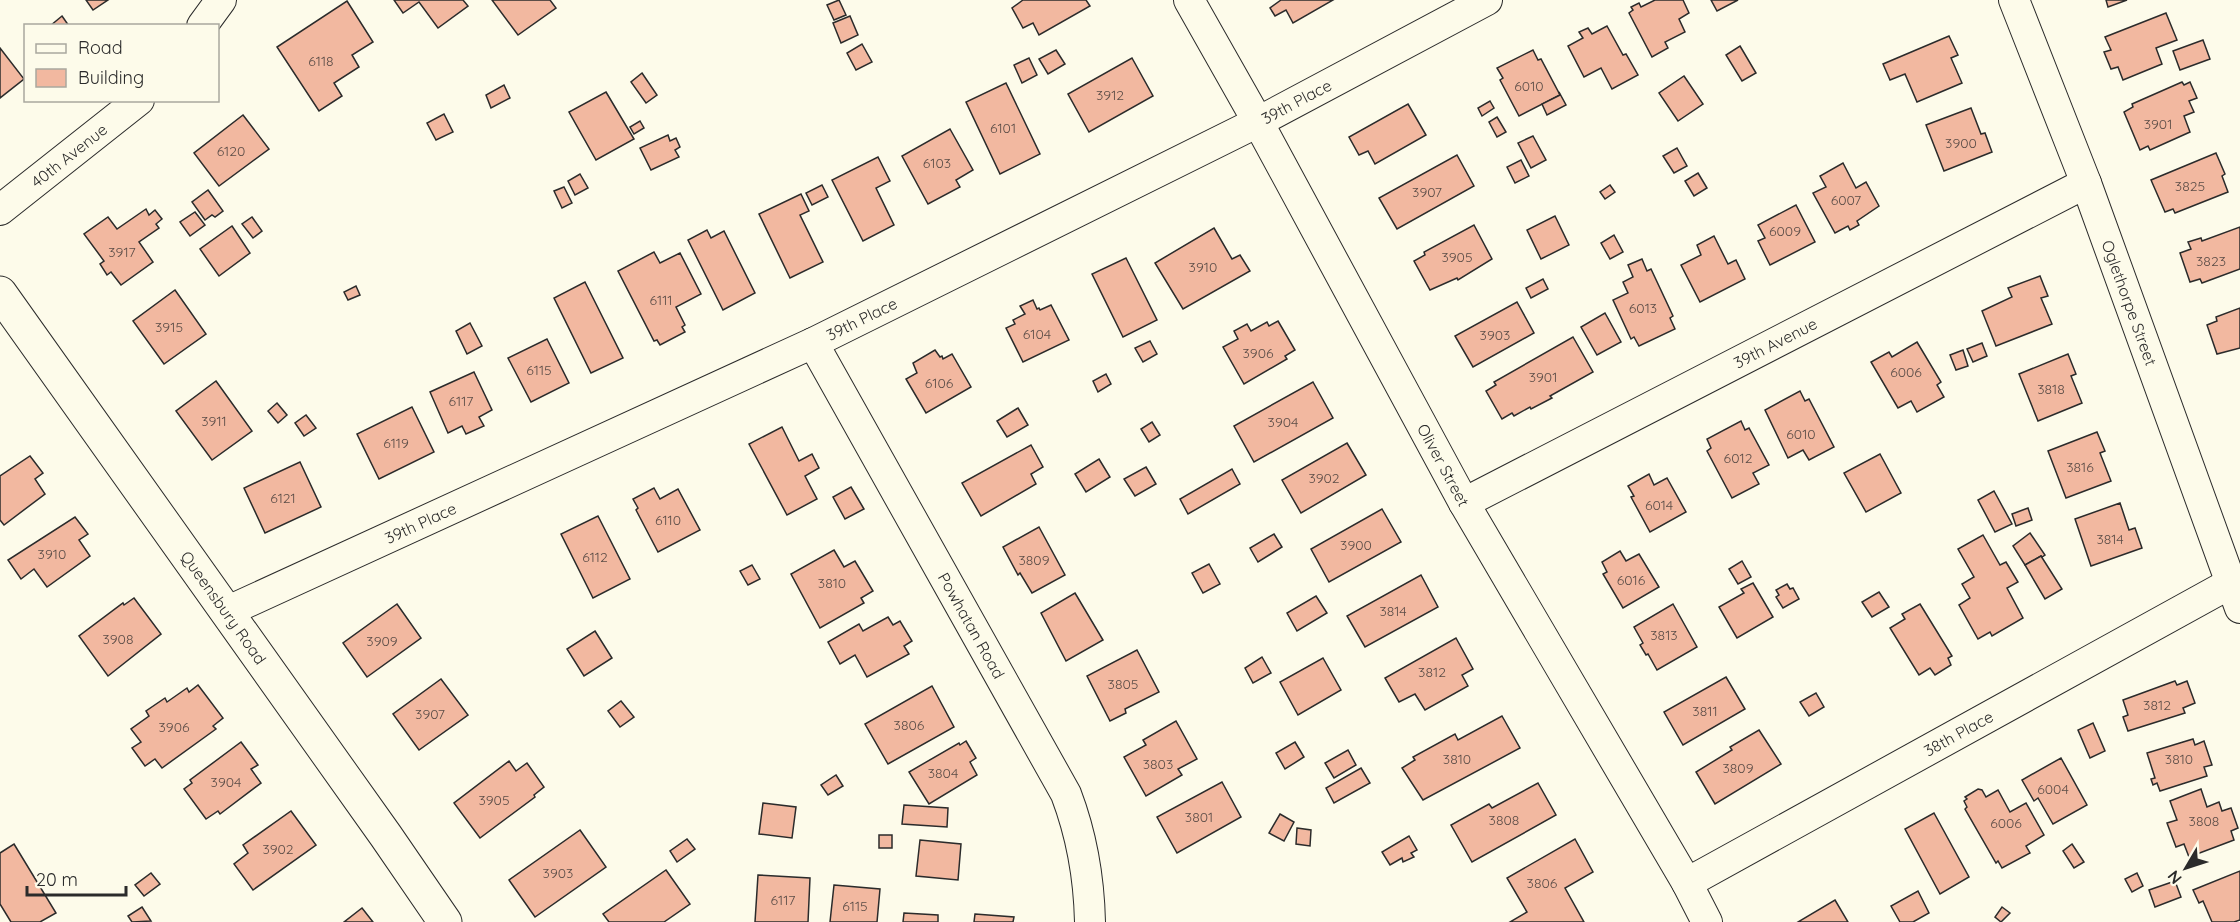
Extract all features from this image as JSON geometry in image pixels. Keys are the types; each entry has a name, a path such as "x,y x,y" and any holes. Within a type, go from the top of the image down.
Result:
{"street":[{"path":"203,24 221,0"},
{"name":"Oliver Street","path":"1189,0 1258,122 1464,503 1687,883 1707,922"},
{"name":"39th Place","path":"226,612 813,343 1258,122 1487,0"},
{"name":"Oglethorpe Street","path":"2014,0 2085,183 2235,595"},
{"name":"40th Avenue","path":"0,210 136,102"},
{"name":"39th Avenue","path":"1464,503 2085,183"},
{"name":"Queensbury Road","path":"0,293 445,922"},
{"name":"Powhatan Road","path":"813,343 1066,794 1077,823 1084,858 1089,888 1090,922"},
{"name":"38th Place","path":"1687,883 2235,595"}],"building":[{"path":"86,0 108,0 93,10"},
{"path":"394,0 463,0 468,6 438,28 419,2 403,13"},
{"path":"492,0 550,0 556,8 518,35"},
{"path":"839,0 846,15 834,20 827,5"},
{"path":"1023,0 1086,0 1090,6 1039,35 1033,23 1023,28 1012,8"},
{"path":"1281,0 1333,0 1293,23 1286,10 1275,16 1270,8"},
{"path":"1655,0 1683,0 1689,13 1679,19 1685,32 1665,42 1668,48 1652,57 1629,13 1633,10 1631,7 1639,3 1641,7"},
{"path":"1711,0 1738,0 1717,11"},
{"path":"2106,0 2127,0 2108,7"},
{"path":"347,1 373,42 352,55 359,67 334,83 342,96 319,111 277,47"},
{"path":"2166,13 2177,40 2156,48 2162,64 2123,80 2118,67 2111,69 2104,52 2111,50 2105,37"},
{"path":"62,16 68,24 52,24"},
{"path":"850,16 858,35 841,43 833,23"},
{"path":"1607,26 1623,55 1626,54 1638,75 1612,89 1601,68 1584,77 1568,46 1583,38 1579,32 1588,28 1592,34"},
{"path":"1949,36 1958,55 1951,58 1962,83 1917,102 1905,74 1890,80 1883,64"},
{"path":"2203,40 2210,59 2180,70 2173,51"},
{"path":"862,44 872,62 856,70 847,53"},
{"path":"1740,46 1756,73 1742,81 1726,55"},
{"path":"0,48 24,79 0,98"},
{"path":"1056,50 1065,64 1048,74 1039,59"},
{"path":"1533,50 1538,60 1541,59 1560,95 1519,116 1500,80 1503,78 1497,68"},
{"path":"1029,58 1037,75 1022,83 1014,65"},
{"path":"1132,58 1153,96 1089,132 1068,94"},
{"path":"642,73 657,95 646,103 631,82"},
{"path":"1684,76 1703,104 1678,121 1659,93"},
{"path":"2182,82 2184,85 2190,82 2197,98 2189,101 2194,112 2184,116 2190,132 2150,150 2148,146 2140,150 2124,112 2133,107 2132,104"},
{"path":"1006,83 1040,154 1000,174 966,102"},
{"path":"504,85 510,98 491,108 486,95"},
{"path":"606,92 634,139 596,160 569,112"},
{"path":"1559,92 1566,105 1547,115 1542,104 1560,95"},
{"path":"1490,101 1494,108 1482,116 1478,108"},
{"path":"1408,104 1426,135 1375,164 1368,151 1359,155 1349,137"},
{"path":"1971,108 1981,134 1985,133 1992,152 1944,171 1926,125"},
{"path":"444,114 453,132 436,140 427,123"},
{"path":"243,115 269,149 219,186 194,153"},
{"path":"1497,117 1506,132 1497,137 1489,122"},
{"path":"640,121 644,128 634,134 630,127"},
{"path":"950,129 973,170 956,180 960,187 928,204 902,156"},
{"path":"668,135 670,141 676,138 680,147 675,150 679,157 651,170 640,148"},
{"path":"1533,136 1546,160 1531,168 1518,143"},
{"path":"1677,148 1687,166 1674,173 1663,156"},
{"path":"2216,153 2225,174 2222,176 2228,192 2175,213 2173,209 2165,212 2151,180"},
{"path":"1457,155 1474,186 1397,229 1379,198"},
{"path":"878,157 890,181 876,188 894,225 863,241 832,180"},
{"path":"1521,160 1529,176 1515,183 1507,167"},
{"path":"1843,163 1856,188 1866,182 1879,206 1857,221 1859,225 1850,230 1848,226 1835,233 1813,193 1826,187 1820,176"},
{"path":"1698,173 1707,188 1694,196 1685,181"},
{"path":"580,174 588,188 575,195 568,181"},
{"path":"822,185 828,197 812,205 806,193"},
{"path":"1610,185 1615,192 1605,199 1600,192"},
{"path":"564,187 572,203 562,208 554,191"},
{"path":"208,190 223,211 205,220 192,202"},
{"path":"801,194 809,211 800,215 823,262 790,278 759,214"},
{"path":"1796,205 1815,242 1770,265 1758,241 1765,238 1758,225"},
{"path":"146,209 149,215 155,210 162,219 156,224 159,228 139,242 153,262 121,285 111,272 107,275 100,264 104,261 84,234 108,217 117,229"},
{"path":"195,212 205,225 190,236 180,222"},
{"path":"1555,216 1569,245 1541,259 1527,230"},
{"path":"252,217 262,231 253,238 242,224"},
{"path":"1474,225 1492,259 1458,280 1457,278 1430,290 1414,261 1425,255 1424,252"},
{"path":"232,226 250,253 219,276 200,249"},
{"path":"2240,227 2240,269 2202,283 2200,279 2190,282 2180,253 2191,249 2188,242 2201,238 2202,241"},
{"path":"1214,228 1232,259 1240,255 1250,271 1183,309 1155,263"},
{"path":"707,230 711,238 724,231 755,293 723,310 688,240"},
{"path":"1614,235 1623,252 1610,259 1601,243"},
{"path":"1714,236 1728,264 1736,260 1745,279 1700,302 1681,265 1701,255 1697,245"},
{"path":"654,252 660,263 680,253 701,294 676,307 685,325 682,327 685,332 660,345 657,340 654,341 618,271"},
{"path":"1126,258 1157,320 1123,337 1092,274"},
{"path":"1642,259 1647,271 1651,269 1673,316 1670,318 1675,329 1639,346 1634,337 1631,339 1613,300 1628,293 1623,282 1633,277 1628,265"},
{"path":"2040,276 2048,296 2041,298 2052,324 1996,346 1982,311 2012,297 2008,288"},
{"path":"1543,279 1548,289 1531,298 1526,288"},
{"path":"585,282 623,358 591,373 554,298"},
{"path":"356,286 360,295 348,300 344,292"},
{"path":"175,290 206,334 164,364 133,321"},
{"path":"1033,300 1037,309 1040,310 1051,305 1069,340 1023,362 1006,328 1015,324 1013,320 1025,314 1020,306"},
{"path":"1517,302 1534,333 1473,367 1455,336"},
{"path":"2240,308 2240,348 2217,354 2207,325 2217,321 2216,317"},
{"path":"1605,313 1621,342 1597,355 1581,327"},
{"path":"1278,321 1295,350 1285,356 1287,359 1244,384 1223,347 1238,339 1234,331 1247,324 1251,331 1267,322 1269,326"},
{"path":"470,323 482,346 467,354 456,331"},
{"path":"1573,337 1593,372 1531,409 1530,407 1514,416 1512,413 1502,419 1486,391 1496,385 1494,382"},
{"path":"547,339 569,383 531,402 508,358"},
{"path":"1150,341 1157,354 1143,362 1135,348"},
{"path":"1917,342 1941,382 1937,385 1944,397 1917,412 1911,401 1898,408 1871,362 1889,352 1892,357"},
{"path":"1982,343 1987,356 1973,362 1967,349"},
{"path":"935,350 943,359 952,354 971,387 926,413 906,379 917,373 913,363"},
{"path":"1963,350 1968,366 1956,370 1950,355"},
{"path":"2068,354 2076,374 2071,376 2082,403 2038,421 2019,374"},
{"path":"474,372 492,410 479,417 484,426 466,434 462,426 448,433 430,392"},
{"path":"1106,374 1111,384 1098,392 1093,381"},
{"path":"216,381 252,431 212,460 176,411"},
{"path":"1313,382 1333,418 1254,462 1234,426"},
{"path":"1800,391 1805,401 1809,399 1834,447 1809,460 1803,450 1788,458 1765,410"},
{"path":"277,403 287,415 278,423 268,411"},
{"path":"412,407 434,452 379,479 357,434"},
{"path":"1018,408 1028,425 1007,437 997,421"},
{"path":"306,415 316,428 304,436 295,423"},
{"path":"1741,421 1745,430 1749,428 1769,465 1753,473 1759,484 1732,498 1707,451 1711,448 1707,439"},
{"path":"1152,422 1160,435 1149,442 1141,429"},
{"path":"782,427 799,461 812,454 819,468 805,476 817,499 787,515 749,444"},
{"path":"2097,432 2105,451 2100,453 2111,481 2066,498 2048,451"},
{"path":"1347,443 1366,475 1301,513 1282,480"},
{"path":"1031,445 1043,467 1031,474 1036,484 981,516 962,483"},
{"path":"1880,454 1901,493 1866,512 1844,473"},
{"path":"30,456 43,473 35,479 45,494 4,525 0,520 0,476"},
{"path":"1099,459 1110,477 1086,492 1075,474"},
{"path":"300,462 321,507 265,533 244,488"},
{"path":"1146,467 1156,484 1135,496 1124,479"},
{"path":"1232,469 1240,484 1188,514 1180,499"},
{"path":"1649,474 1654,485 1667,478 1686,512 1650,532 1631,497 1634,496 1628,486"},
{"path":"851,487 864,509 845,519 833,497"},
{"path":"654,488 660,499 678,489 700,530 658,552 636,510 638,508 633,499"},
{"path":"1994,491 2012,524 1995,532 1978,500"},
{"path":"2120,503 2129,530 2135,528 2142,548 2091,566 2075,519"},
{"path":"2028,508 2032,520 2016,526 2012,514"},
{"path":"1382,509 1401,542 1329,582 1311,549"},
{"path":"598,516 630,579 593,598 561,534"},
{"path":"75,517 88,534 79,540 90,556 47,587 34,569 21,579 8,560"},
{"path":"1039,527 1065,575 1032,593 1020,573 1018,575 1003,547"},
{"path":"2030,533 2045,555 2025,565 2013,546"},
{"path":"1274,534 1282,547 1258,562 1250,548"},
{"path":"1983,535 2000,565 2006,562 2018,582 2007,588 2023,618 1992,636 1990,632 1978,639 1959,605 1970,598 1962,584 1974,577 1958,549"},
{"path":"834,550 844,567 855,561 873,591 861,598 864,603 820,628 791,574"},
{"path":"1620,551 1626,561 1639,554 1659,587 1623,608 1603,574 1607,572 1602,562"},
{"path":"2041,556 2062,589 2045,599 2025,565"},
{"path":"1742,561 1751,577 1738,584 1729,569"},
{"path":"1209,564 1220,584 1203,593 1192,573"},
{"path":"752,565 760,579 748,585 740,571"},
{"path":"1421,575 1438,607 1365,647 1347,616"},
{"path":"1753,583 1773,617 1737,638 1719,607 1744,593 1741,589"},
{"path":"1787,584 1790,589 1793,588 1799,599 1783,608 1776,597 1779,595 1776,590"},
{"path":"1879,592 1889,607 1872,617 1862,602"},
{"path":"1075,593 1103,640 1066,661 1041,613"},
{"path":"1316,596 1327,613 1297,631 1287,613"},
{"path":"134,598 161,634 108,676 79,636 123,603 124,605"},
{"path":"397,604 421,638 367,677 343,643"},
{"path":"1673,604 1697,647 1657,670 1640,645 1643,643 1634,627"},
{"path":"1920,604 1952,656 1948,658 1951,665 1935,675 1930,668 1919,675 1890,628 1905,619 1902,614"},
{"path":"888,617 893,625 900,621 912,641 904,646 909,654 867,677 855,655 840,664 828,642 859,624 863,631"},
{"path":"595,631 612,658 584,676 567,649"},
{"path":"1456,638 1473,669 1462,675 1468,686 1425,710 1415,694 1399,702 1385,678"},
{"path":"1137,650 1159,692 1125,709 1126,713 1110,721 1087,676"},
{"path":"1262,657 1271,673 1253,683 1245,668"},
{"path":"1323,658 1341,690 1298,715 1280,682"},
{"path":"1726,677 1745,709 1683,745 1664,712"},
{"path":"441,679 468,715 419,750 393,714"},
{"path":"2175,681 2177,685 2187,681 2195,703 2183,708 2185,713 2128,731 2123,717 2128,715 2123,700"},
{"path":"198,685 223,718 213,726 216,729 162,768 155,759 145,766 132,748 141,742 131,729 149,716 146,711 165,698 167,702 187,688 189,692"},
{"path":"932,686 954,727 888,764 865,724"},
{"path":"1816,693 1824,707 1809,716 1800,702"},
{"path":"621,701 634,717 620,727 608,711"},
{"path":"1502,716 1520,748 1423,800 1402,768 1415,760 1413,757 1455,734 1458,740"},
{"path":"1176,721 1197,759 1178,769 1182,775 1146,796 1124,757 1146,745 1143,740"},
{"path":"2093,723 2105,751 2090,758 2078,730"},
{"path":"1759,730 1781,764 1715,804 1696,772 1732,750 1730,747"},
{"path":"2193,739 2195,745 2204,741 2212,765 2204,767 2207,776 2160,791 2157,783 2153,785 2151,779 2155,778 2147,753"},
{"path":"966,741 976,758 970,762 977,775 929,804 909,772"},
{"path":"241,742 258,765 251,769 261,783 220,814 218,811 206,819 184,789 192,783 190,780"},
{"path":"1295,742 1304,757 1285,769 1276,753"},
{"path":"1348,750 1356,765 1334,778 1325,763"},
{"path":"2061,758 2087,805 2053,824 2038,798 2034,801 2022,780"},
{"path":"509,761 516,771 527,763 544,787 534,795 535,797 480,838 454,803"},
{"path":"1361,768 1370,783 1334,803 1326,788"},
{"path":"836,775 843,786 828,795 821,785"},
{"path":"1222,782 1241,817 1177,853 1157,817"},
{"path":"1538,783 1556,815 1472,862 1451,825 1489,804 1492,808"},
{"path":"1978,789 1982,790 1986,797 1998,790 2010,812 2026,803 2044,835 2026,846 2030,853 2002,868 1998,861 1996,863 1965,809 1967,807 1964,801 1967,799 1965,797"},
{"path":"2201,789 2207,807 2219,802 2222,811 2231,808 2238,828 2231,831 2234,840 2189,857 2184,844 2176,847 2167,823 2177,820 2170,801"},
{"path":"763,803 796,807 792,838 759,834"},
{"path":"904,805 948,808 947,827 902,824"},
{"path":"291,811 316,845 253,890 234,864 248,853 243,845"},
{"path":"1934,813 1969,877 1940,894 1905,829"},
{"path":"1280,814 1294,822 1284,841 1269,833"},
{"path":"1297,828 1311,830 1310,846 1296,844"},
{"path":"580,830 606,867 535,917 509,880"},
{"path":"879,835 892,835 892,848 879,848"},
{"path":"1409,836 1417,850 1411,853 1414,857 1403,862 1402,858 1390,865 1382,852"},
{"path":"687,839 695,849 677,862 670,851"},
{"path":"1575,839 1593,872 1565,888 1584,922 1510,922 1527,912 1507,878"},
{"path":"920,840 961,844 958,880 916,876"},
{"path":"14,844 56,913 40,922 11,922 0,904 0,853"},
{"path":"2072,844 2084,862 2074,868 2063,851"},
{"path":"666,870 690,904 664,922 609,922 603,914"},
{"path":"2240,871 2240,920 2212,922 2203,901 2199,903 2193,890"},
{"path":"151,873 160,884 144,896 135,885"},
{"path":"2137,873 2143,886 2132,892 2125,879"},
{"path":"758,875 810,878 808,922 755,922"},
{"path":"2175,881 2181,897 2155,907 2149,890"},
{"path":"834,885 880,889 877,922 830,922"},
{"path":"1918,891 1929,913 1913,922 1900,922 1891,906"},
{"path":"1835,900 1848,922 1798,922"},
{"path":"142,907 151,921 132,922 128,916"},
{"path":"2002,907 2010,913 2001,922 1995,917"},
{"path":"362,908 373,922 344,922"},
{"path":"904,913 938,915 938,922 903,922"},
{"path":"975,914 1014,917 1013,922 974,922"}]}
